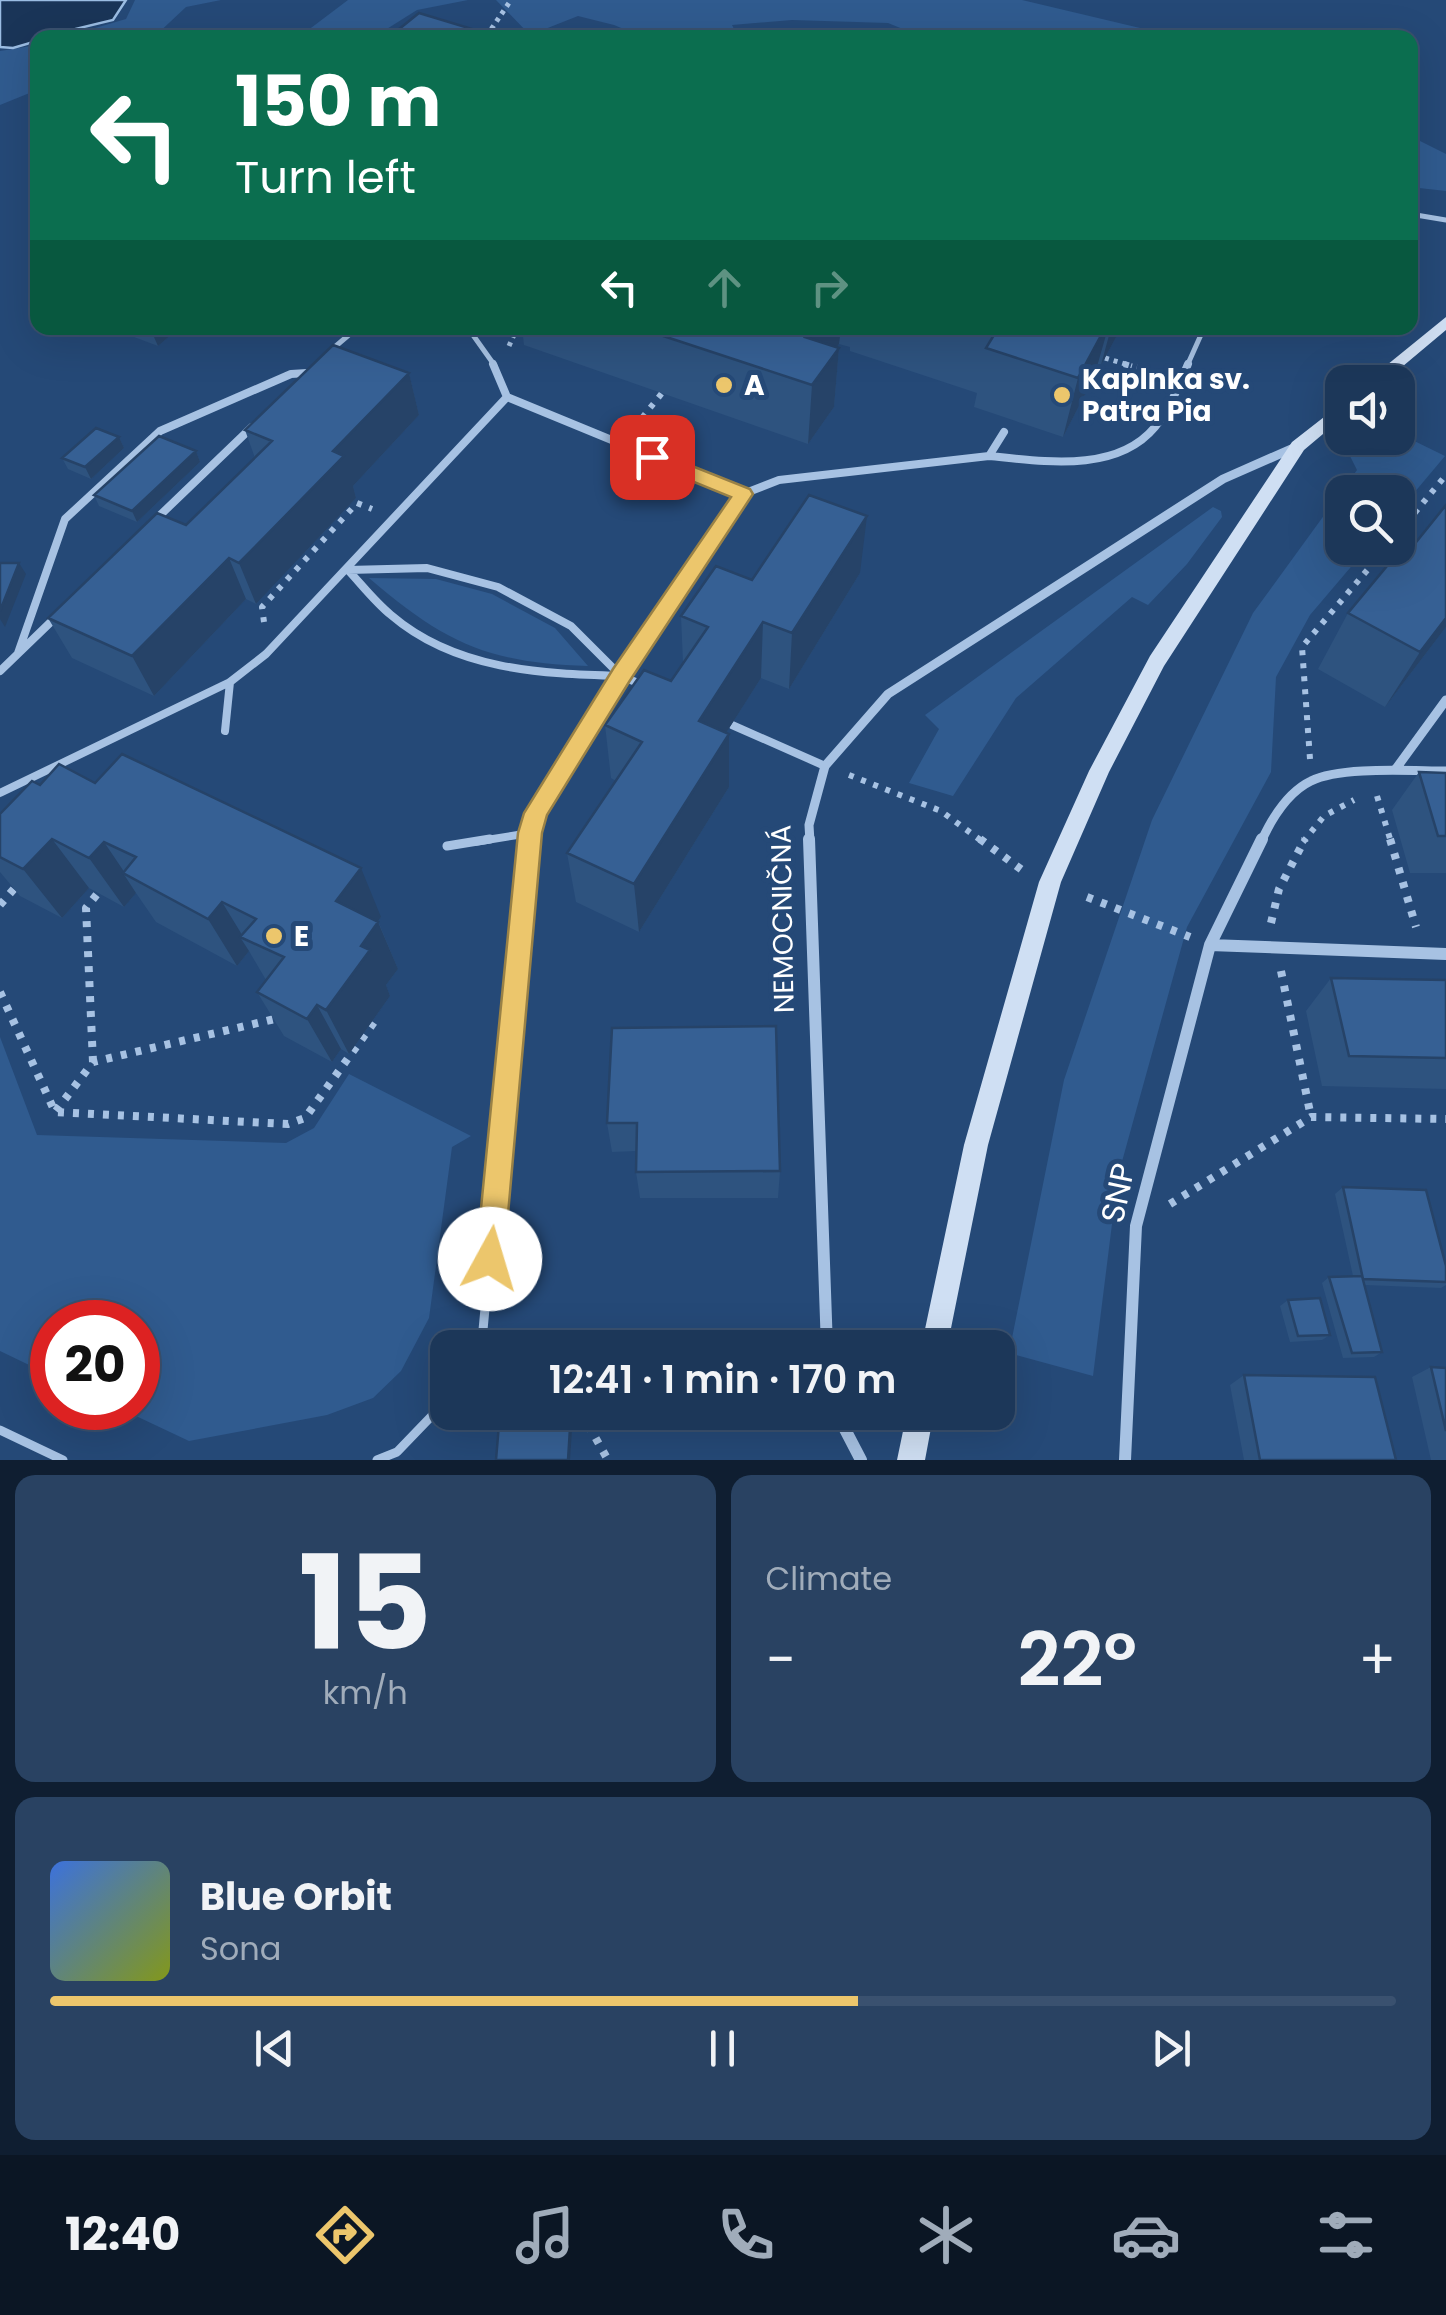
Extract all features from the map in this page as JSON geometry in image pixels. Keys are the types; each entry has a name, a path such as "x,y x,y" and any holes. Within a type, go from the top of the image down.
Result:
{"street":[{"path":"1394,365 1446,322"},
{"name":"NEMOCNIČNÁ","path":"826,1330 809,825 825,766 888,694 1223,479 1298,446 1325,423"},
{"name":"NEMOCNIČNÁ","path":"938,1330 976,1145 1050,882 1099,771 1157,661 1298,446"},
{"path":"1394,770 1446,700"},
{"path":"1312,781 1369,771 1446,771"},
{"name":"SNP","path":"1124,1460 1136,1226 1210,945 1274,814 1312,781"},
{"path":"1210,945 1446,954"},
{"path":"845,1430 861,1460"},
{"path":"911,1460 917,1430"}],"lane":[{"path":"1418,215 1446,220"},
{"path":"328,354 349,335"},
{"path":"473,335 498,370 508,398 743,494"},
{"path":"483,1330 530,833 536,813 621,676 743,494 779,480 989,456 1081,459 1125,452 1154,430 1201,335"},
{"path":"17,655 65,519 160,431 291,374 310,370 293,386"},
{"path":"0,793 230,682 266,654 508,398"},
{"path":"141,534 266,413"},
{"path":"989,456 1004,432"},
{"path":"348,570 427,568 498,587 571,626 621,676"},
{"path":"348,570 396,620 448,651 541,675 621,676 657,691"},
{"path":"0,672 72,601"},
{"path":"226,731 230,682"},
{"path":"732,725 825,766"},
{"path":"448,846 530,833"},
{"path":"377,1460 397,1452 430,1418"},
{"path":"0,1430 64,1460"}],"path":[{"path":"492,30 512,0"},
{"path":"1105,358 1178,381"},
{"path":"652,405 662,393"},
{"path":"1415,512 1446,475"},
{"path":"266,654 262,607 336,522 357,503 392,518"},
{"path":"1312,781 1302,647 1372,565"},
{"path":"825,766 941,811 1022,870"},
{"path":"1369,771 1416,927"},
{"path":"1311,1117 1271,925 1272,905 1310,829 1340,802 1377,796"},
{"path":"0,905 21,881"},
{"path":"93,1062 86,908 98,893"},
{"path":"1087,897 1210,945"},
{"path":"1271,925 1289,925"},
{"path":"1398,927 1431,928"},
{"path":"0,992 55,1112"},
{"path":"55,1112 93,1062 286,1016"},
{"path":"55,1112 288,1124 304,1118 378,1018"},
{"path":"1170,1204 1311,1117 1446,1119"},
{"path":"591,1430 608,1460"}],"shaded area":[{"path":"0,0 126,0 113,20 71,30 30,30 30,43 0,47"},
{"path":"135,0 221,0 186,7 161,30 88,30 126,19"},
{"path":"348,0 468,0 417,10 385,30 308,30"},
{"path":"496,0 1022,0 1148,30 905,30 888,23 792,20 732,25 734,30 626,30 578,16 543,30 525,30"},
{"path":"30,46 30,93 0,105 0,51"},
{"path":"1418,140 1446,154 1446,191 1418,188"},
{"path":"1415,441 1445,456 1415,492 1415,475 1353,475 1357,470 1350,455 1415,455"},
{"path":"1213,507 1221,511 1222,517 1187,564 1148,605 1132,597 1016,698 953,796 909,783 939,729 925,715"},
{"path":"1325,514 1325,565 1353,565 1310,615 1276,677 1271,772 1187,927 1118,1176 1093,1376 1015,1355 1014,1330 1064,1080 1152,820 1253,613"},
{"path":"369,578 436,579 492,594 555,628 588,666 522,660 469,645 421,619"},
{"path":"0,1037 37,1135 286,1143 314,1128 349,1074 471,1136 452,1147 429,1318 401,1371 373,1398 327,1415 189,1441 160,1427 160,1300 30,1300 30,1365 0,1351"}],"building":[{"path":"419,13 472,29 471,30 398,30"},
{"path":"660,335 807,335 839,348 812,385"},
{"path":"994,335 1101,335 1078,378 986,348"},
{"path":"333,345 409,373 333,451 344,456 239,563 229,558 132,656 48,618 157,513 186,525 272,441 245,430"},
{"path":"96,428 119,437 85,467 62,458"},
{"path":"159,436 196,451 132,511 94,495"},
{"path":"809,495 867,516 792,633 763,622 699,721 729,734 634,884 567,853 642,742 605,725 644,670 671,681 708,627 681,616 716,566 752,580"},
{"path":"1446,505 1446,618 1420,652 1348,613 1388,565 1415,565 1415,544"},
{"path":"0,563 19,563 0,611"},
{"path":"122,754 361,868 336,901 378,922 361,946 370,950 326,1010 317,1005 307,1019 257,992 284,957 240,937 256,919 222,902 208,919 123,873 136,857 104,842 89,858 52,839 23,869 0,857 0,814 32,781 40,785 59,764 95,783"},
{"path":"1419,772 1446,773 1446,836 1438,836"},
{"path":"1331,978 1446,980 1446,1058 1349,1056"},
{"path":"776,1026 780,1171 636,1172 637,1123 607,1123 612,1028"},
{"path":"1343,1187 1426,1190 1446,1266 1446,1282 1363,1279"},
{"path":"1362,1276 1382,1352 1352,1353 1329,1277"},
{"path":"1320,1298 1330,1335 1298,1336 1288,1300"},
{"path":"1431,1367 1446,1368 1446,1431"},
{"path":"1244,1375 1375,1377 1396,1460 1260,1460"},
{"path":"498,1430 570,1430 568,1460 496,1460"}],"place":[{"name":"A","path":"724,385"},
{"name":"Kaplnka sv. Patra Pia","path":"1062,395"},
{"name":"E","path":"274,936"}],"route":[{"path":"490,1259 530,833 536,813 621,676 743,494 652,457"}]}
